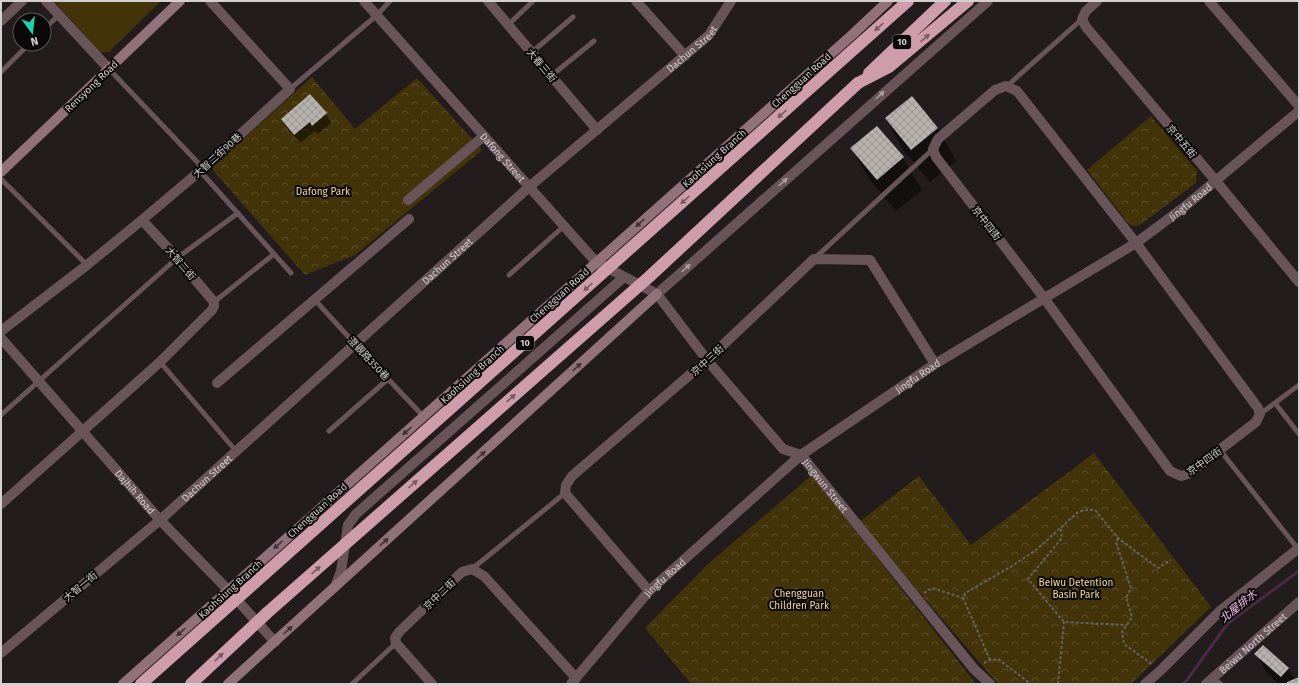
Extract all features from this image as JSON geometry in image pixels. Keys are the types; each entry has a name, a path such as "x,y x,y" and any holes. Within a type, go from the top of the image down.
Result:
{"highway":[{"name":"Kaohsiung Branch","path":"142,684 908,1"},
{"name":"10","path":"191,684 274,607 649,277 945,1"},
{"path":"858,83 889,67 968,1"}],"street":[{"path":"1,21 22,1"},
{"path":"46,1 109,69"},
{"name":"Rensyong Road","path":"1,172 180,1"},
{"path":"210,1 290,89"},
{"name":"Dafong Street","path":"364,1 596,262 657,294"},
{"name":"大春三街","path":"488,1 597,130"},
{"path":"636,1 685,56"},
{"name":"Dachun Street","path":"160,520 529,187 709,35 731,1"},
{"name":"Chengguan Road","path":"123,684 853,34 888,1"},
{"path":"228,684 657,294 988,1"},
{"path":"1082,19 1086,11 1097,1"},
{"path":"1209,1 1299,106"},
{"name":"京中五街","path":"1082,19 1086,27 1299,282"},
{"path":"933,149 938,138 995,90 1006,86 1016,91 1136,243 1258,408 1260,414"},
{"name":"大智二街90巷","path":"142,220 202,169 290,89"},
{"name":"Jingfu Road","path":"576,682 649,591 800,456 935,364 1136,243 1183,208 1299,111"},
{"path":"408,200 484,136"},
{"name":"京中四街","path":"933,149 936,157 1044,298 1170,471 1181,476 1188,474 1256,422 1260,414"},
{"path":"217,383 409,219"},
{"path":"1,331 87,265 142,220"},
{"name":"大智二街","path":"142,220 177,258 214,302"},
{"path":"814,259 870,260 935,364"},
{"name":"京中三街","path":"565,493 566,485 572,476 707,360 814,259"},
{"path":"335,588 342,571 348,525 356,514 624,277"},
{"name":"Jingwun Street","path":"657,294 707,360 783,449 800,456 974,669 989,684"},
{"path":"1,504 160,362 212,310 214,302"},
{"name":"Dajhih Road","path":"1,338 160,520 228,590 275,642"},
{"path":"565,493 649,591"},
{"name":"大智一街","path":"1,653 160,520"},
{"path":"1145,684 1220,611 1299,548"},
{"path":"472,570 484,576 576,682"},
{"name":"京中二街","path":"396,643 395,638 400,631 462,572 472,570"},
{"name":"Beiwu North Street","path":"1213,682 1299,602"},
{"path":"396,643 432,684"}],"lane":[{"path":"290,89 377,15 390,1"},
{"path":"508,25 534,1"},
{"path":"52,21 58,15"},
{"path":"531,52 572,17"},
{"path":"1006,86 1082,19"},
{"path":"551,76 594,41"},
{"path":"1,72 21,52"},
{"path":"109,69 202,169 238,213 291,273"},
{"path":"814,259 933,149"},
{"path":"1,179 87,265"},
{"path":"1,415 177,258 238,213"},
{"path":"509,275 564,226"},
{"path":"214,302 274,254"},
{"name":"澄觀路350巷","path":"315,300 423,416"},
{"path":"160,362 236,451"},
{"path":"329,431 388,379"},
{"path":"1260,414 1299,385"},
{"path":"1275,403 1299,434"},
{"path":"1220,450 1299,548"},
{"path":"472,570 565,493"},
{"path":"352,684 396,643"}],"path":[{"path":"990,660 964,598 965,593 1012,566 1036,550 1061,529 1078,512 1095,510 1118,538 1158,568 1171,560"},
{"path":"1058,684 1064,622 1028,578 1062,538 1061,529"},
{"path":"1118,538 1116,542 1131,588 1126,598 1132,617 1122,632 1124,644 1160,671"},
{"path":"916,598 932,588 964,598"},
{"path":"1064,622 1127,625"},
{"path":"974,669 990,660 998,659 1031,684"}],"green space":[{"path":"54,1 161,1 109,52 100,52"},
{"name":"Dafong Park","path":"312,77 355,129 417,78 482,150 355,255 305,275 211,168"},
{"path":"1151,116 1197,171 1196,183 1140,225 1134,226 1129,224 1087,170"},
{"name":"Beiwu Detention Basin Park","path":"1094,453 1211,607 1131,684 998,684 859,522 919,476 971,545"},
{"name":"Chengguan Children Park","path":"812,475 976,684 691,684 645,628 708,564"}],"building":[{"path":"310,94 327,113 312,126 310,122 294,135 281,119"},
{"path":"912,96 938,128 911,150 885,118"},
{"path":"877,126 904,157 877,180 850,148"},
{"path":"1263,645 1289,668 1281,677 1254,654"},
{"path":"1299,677 1299,684 1287,684 1287,682"}],"waterway":[{"name":"北屋排水","path":"1183,684 1228,623 1299,571"}]}
